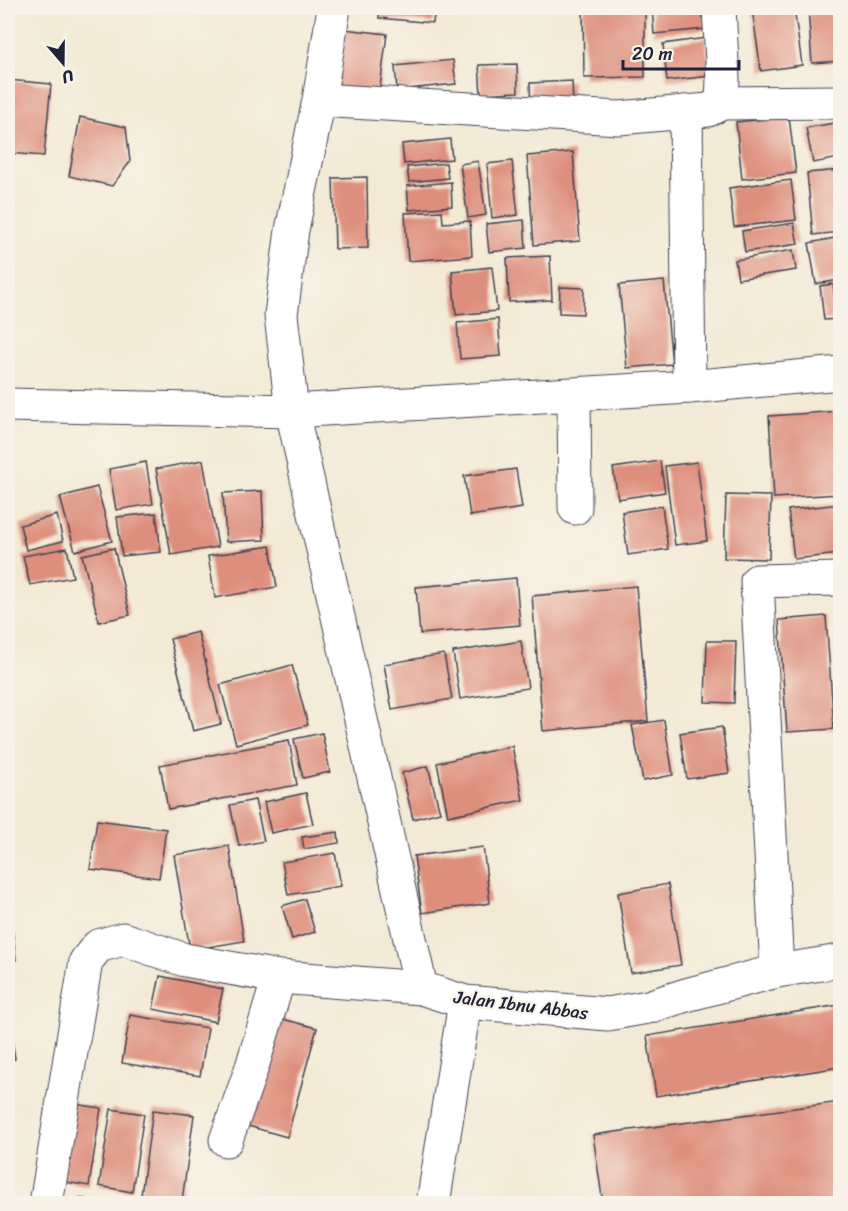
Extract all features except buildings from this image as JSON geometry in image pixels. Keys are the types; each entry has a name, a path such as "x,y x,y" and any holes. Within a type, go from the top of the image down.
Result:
{"street":[{"path":"334,8 319,100 292,230 281,315 292,411 421,988"},
{"path":"719,8 722,103"},
{"path":"319,100 619,118 708,110 722,103 840,102"},
{"path":"686,112 689,387"},
{"path":"8,405 292,411 574,395 840,373"},
{"path":"574,395 575,508"},
{"path":"777,971 757,581 840,579"},
{"name":"Jalan Ibnu Abbas","path":"46,1203 86,961 98,946 123,939 185,960 279,977 421,988 465,1002 608,1014 648,1007 777,971 840,961"},
{"path":"226,1140 252,1067 279,977"},
{"path":"433,1203 465,1002"}]}
